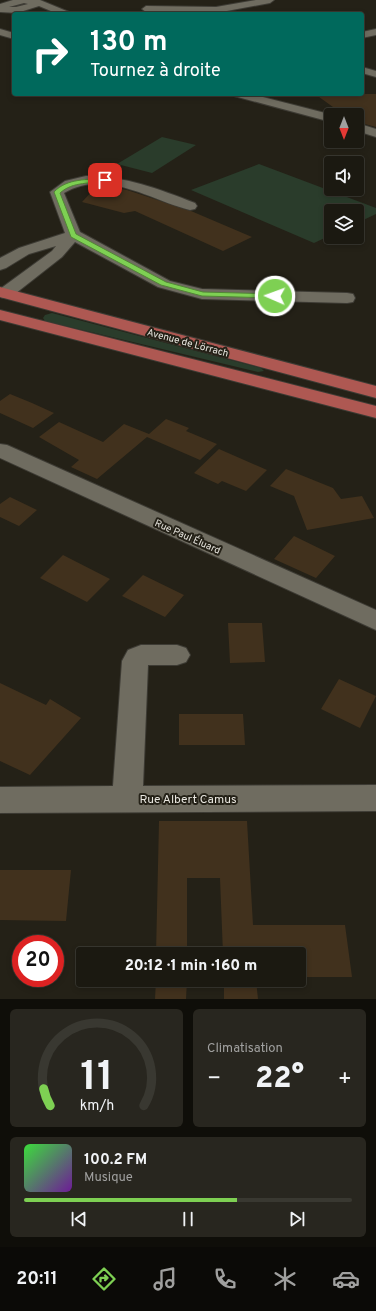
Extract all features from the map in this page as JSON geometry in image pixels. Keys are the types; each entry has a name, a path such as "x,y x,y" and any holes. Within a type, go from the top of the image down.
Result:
{"main road":[{"name":"Avenue de Lörrach","path":"2,290 376,392"},
{"name":"Avenue de Lörrach","path":"0,315 376,412"}],"street":[{"path":"36,2 17,10 2,11 2,7 21,0 36,2 61,12"},
{"path":"143,8 216,10 270,0"},
{"path":"0,32 10,39"},
{"path":"364,35 376,32"},
{"path":"364,72 374,79"},
{"path":"249,96 299,105 324,115"},
{"path":"364,129 376,133"},
{"path":"190,206 140,188 109,180 75,182 57,192 73,235 164,284 202,294 347,298"},
{"path":"4,259 73,235"},
{"path":"2,290 57,254 73,235"},
{"path":"2,290 28,267 29,264 27,262 4,259"},
{"name":"Rue Paul Éluard","path":"0,450 376,621"},
{"path":"127,799 135,660 141,655 177,655"},
{"name":"Rue Albert Camus","path":"0,800 376,798"}],"green space":[{"path":"162,137 196,145 152,173 117,164"},
{"path":"259,164 324,188 324,196 344,196 376,208 376,214 364,220 364,204 324,204 324,238 314,243 191,190"},
{"path":"52,313 261,368 264,371 258,372 45,321 43,318 45,315"}],"building":[{"path":"364,94 376,94 376,127 364,124 364,108 334,108 318,96 364,96"},
{"path":"105,186 127,190 191,211 252,237 223,251 135,211 124,213 82,202 96,187"},
{"path":"10,394 54,413 33,428 0,413 0,401"},
{"path":"166,419 189,428 186,431 217,444 200,460 147,437 97,479 71,467 79,460 39,437 59,422 103,442 124,424 149,434"},
{"path":"219,449 267,470 246,491 222,481 218,484 194,473"},
{"path":"286,469 333,488 341,499 362,496 374,518 307,530 294,496 270,486"},
{"path":"10,497 37,510 19,526 0,517 0,504"},
{"path":"294,536 335,556 316,578 274,559"},
{"path":"63,555 110,579 87,602 40,578"},
{"path":"143,575 184,595 165,617 122,596"},
{"path":"228,623 262,623 265,662 230,663"},
{"path":"339,679 376,696 360,728 321,709"},
{"path":"0,683 46,705 50,699 81,718 30,775 0,761"},
{"path":"179,714 243,714 245,745 179,745"},
{"path":"159,821 247,821 253,925 345,925 352,977 306,977 306,947 223,947 220,878 187,878 187,947 156,947"},
{"path":"0,870 71,870 66,921 0,920"},
{"path":"156,987 187,987 186,999 155,999"},
{"path":"224,987 257,987 258,999 224,999"}],"route":[{"path":"105,180 75,182 57,192 73,235 164,284 202,294 275,296"}]}
